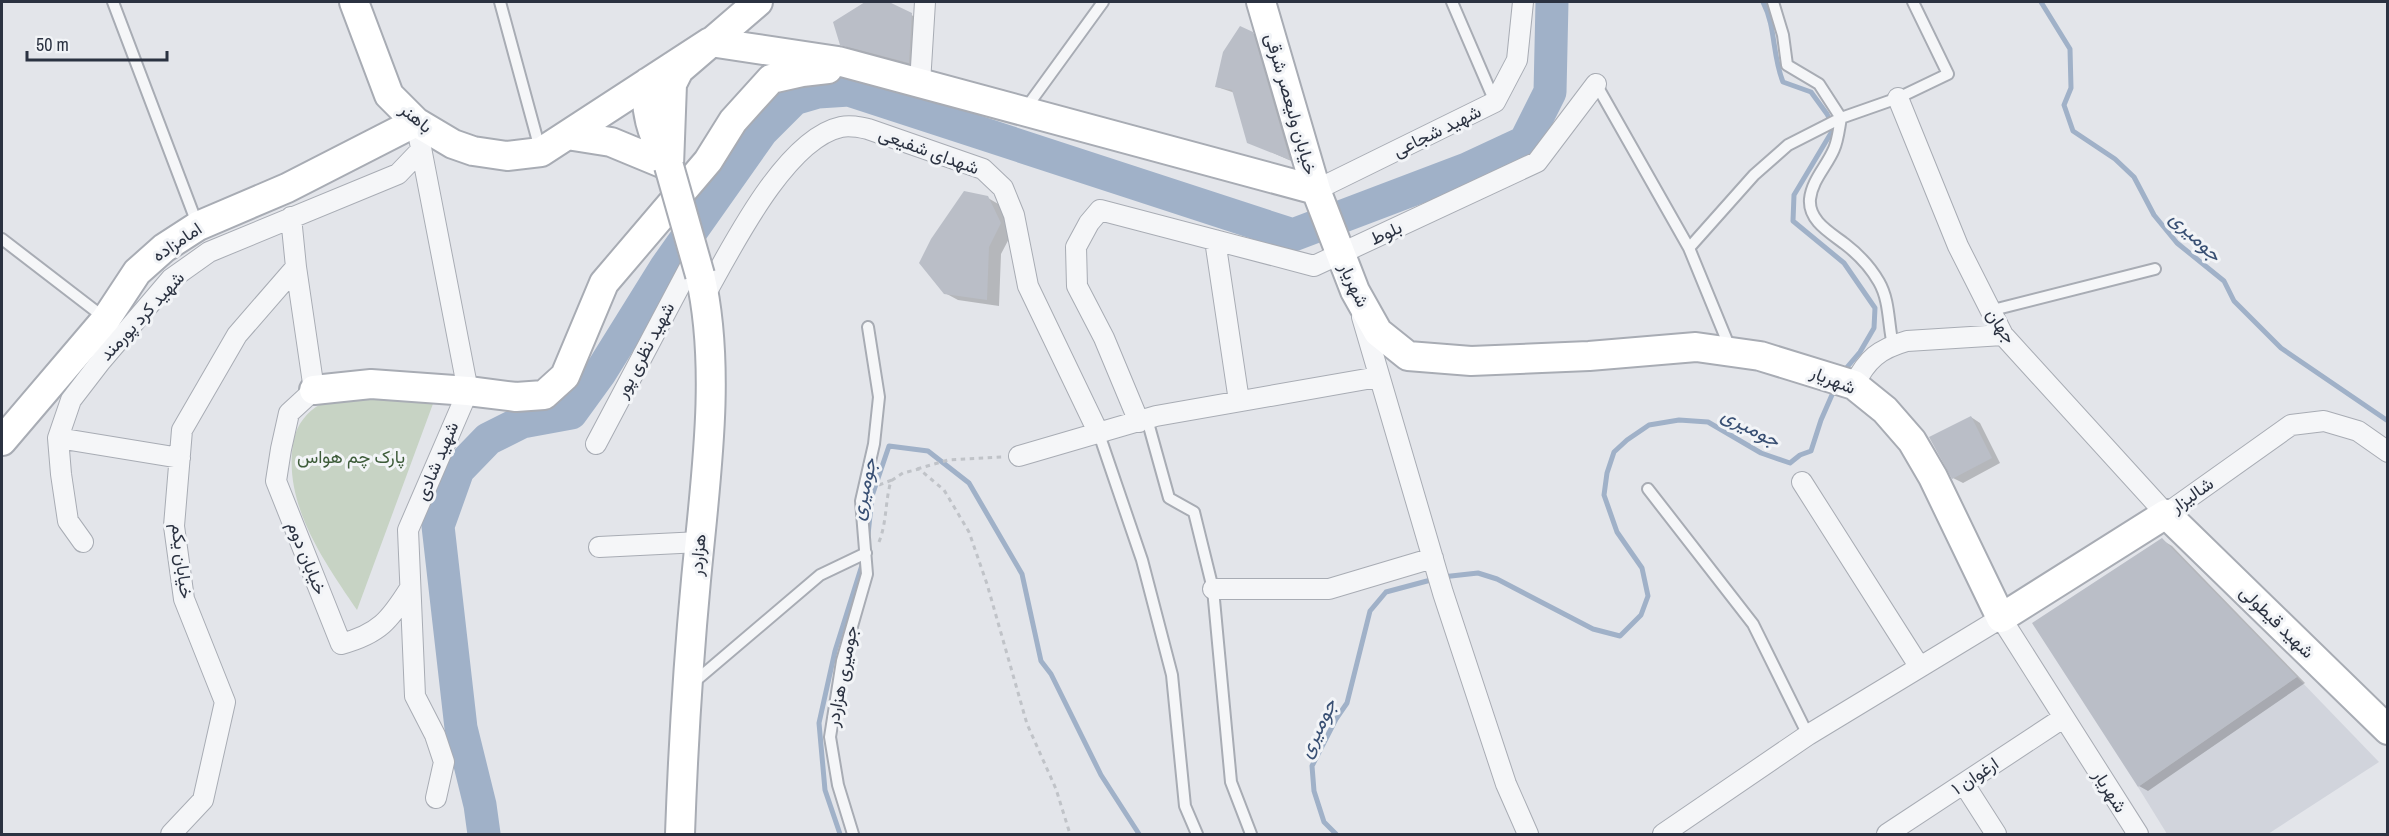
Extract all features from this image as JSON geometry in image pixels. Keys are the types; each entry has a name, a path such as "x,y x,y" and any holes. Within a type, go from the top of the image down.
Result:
{"main road":[{"name":"باهنر","path":"354,2 389,95 416,122 453,144 473,151 507,156 541,152"},
{"name":"خیابان ولیعصر شرقی","path":"1261,2 1319,198 1340,254"},
{"path":"669,166 672,84 679,70 745,8"},
{"path":"541,152 710,42 858,66 1024,111 1319,198"},
{"path":"314,390 371,384 516,397 544,395 565,376 604,283 708,160 733,121 771,79 802,72 858,66"},
{"path":"648,82 649,123 669,166"},
{"path":"609,107 639,130 669,166"},
{"name":"امامزاده","path":"2,441 106,319 137,272 164,248 198,226 287,188 416,122"},
{"path":"567,135 611,142 669,166"},
{"name":"هزاردر","path":"669,166 700,276 709,347 710,423 686,689 680,834"},
{"name":"شهریار","path":"1340,254 1355,291 1378,332 1408,356 1471,361 1589,356 1696,347 1731,350 1760,356 1842,381 1885,410 1912,441 1933,477 2001,618"},
{"name":"شالیزار","path":"2001,618 2166,514"},
{"name":"شهید قیطولی","path":"2166,514 2388,730"}],"street":[{"path":"920,83 925,2"},
{"name":"شهید شجاعی","path":"1319,198 1495,102 1517,60 1523,2"},
{"name":"بلوط","path":"1138,422 1104,338 1077,286 1076,247 1089,223 1100,210 1314,266 1537,162 1596,84"},
{"name":"جهان","path":"1898,98 1958,246 2003,335 2166,514"},
{"path":"416,122 468,391"},
{"name":"شهدای شفیعی","path":"700,276 780,175 808,146 828,132 850,126 868,129 983,169 1003,188 1014,215 1028,286 1099,434"},
{"name":"شهید کرد پورمند","path":"83,542 68,521 58,438 71,400 171,279 208,252 398,174 421,150"},
{"path":"291,217 314,390"},
{"path":"1215,240 1239,401"},
{"name":"خیابان یکم","path":"171,834 203,800 225,702 184,598 174,526 182,430 237,335 296,267"},
{"name":"شهید نظری پور","path":"596,444 700,276"},
{"path":"1355,291 1443,593 1506,784 1528,834"},
{"path":"1842,381 1863,367 1878,352 1907,341 2003,335"},
{"path":"1019,456 1138,422 1378,376"},
{"name":"خیابان دوم","path":"314,390 289,413 280,449 276,481 340,644 362,639 382,626 393,615 410,588"},
{"name":"شهید شادی","path":"436,798 444,762 435,735 415,696 408,530 468,391"},
{"name":"شالیزار","path":"2166,514 2291,425 2324,421 2358,431 2388,452"},
{"path":"58,438 180,458"},
{"path":"1802,482 1919,666"},
{"path":"599,547 700,543"},
{"path":"1213,589 1329,589 1431,551"},
{"path":"1663,834 1808,735 2001,618"},
{"name":"شهریار","path":"2001,618 2138,834"},
{"name":"ارغوان ۱","path":"1887,834 2063,718"},
{"path":"1964,784 1996,834"}],"lane":[{"path":"113,2 198,226"},
{"path":"500,2 541,152"},
{"path":"1024,111 1103,2"},
{"path":"1452,2 1495,102"},
{"path":"1773,2 1783,35 1787,65 1819,84 1841,118 1835,148 1814,184 1810,201 1815,218 1828,233 1846,245 1865,264 1880,284 1889,311 1893,345"},
{"path":"1689,248 1754,175 1788,146 1841,118 1898,98 1948,74 1913,2"},
{"path":"1596,84 1689,248 1731,350"},
{"path":"2,238 106,319"},
{"path":"1989,311 2156,269"},
{"name":"جومیری هزاردر","path":"853,834 837,785 830,737 842,661 867,574 861,501 874,444 879,397 868,327"},
{"path":"1138,422 1169,498 1194,512 1213,589 1231,782 1251,834"},
{"path":"1099,434 1142,560 1172,675 1185,806 1197,834"},
{"path":"1648,489 1753,624 1808,735"},
{"path":"686,689 820,575 866,553"}],"path":[{"path":"863,493 911,471 948,460 1019,456"},
{"path":"911,471 919,469 944,490 969,532 987,584 1027,724 1056,789 1070,834"},
{"path":"867,574 885,528 887,494 891,481"}],"shaded area":[{"path":"2297,677 2379,762 2268,834 2167,834 2138,787"}],"green space":[{"name":"پارک چم هواس","path":"356,395 434,401 357,610 331,571 308,530 294,485 292,462 295,434 307,414 325,402"}],"building":[{"path":"865,2 889,2 912,13 909,63 840,45 833,22"},
{"path":"1240,26 1253,32 1290,160 1247,143 1232,90 1215,87 1223,52"},
{"path":"964,191 988,196 1001,223 989,247 987,300 944,294 919,263 931,239"},
{"path":"1971,416 1992,458 1952,479 1929,437"},
{"path":"2162,538 2297,677 2138,787 2032,623"}],"waterway":[{"path":"484,834 480,805 461,728 438,526 458,470 488,439 522,422 571,413 600,373 666,267 762,131 794,99 818,92 849,90 1293,235 1467,169 1525,142 1550,92 1552,2"},
{"name":"جومیری","path":"1763,2 1770,21 1783,82 1811,92 1834,128 1794,195 1793,221 1844,263 1875,308 1874,328 1860,352 1843,372"},
{"name":"جومیری","path":"2041,2 2070,49 2071,88 2064,105 2073,131 2115,159 2134,177 2154,215 2177,243 2224,281 2234,301 2281,348 2388,421"},
{"name":"جومیری","path":"1336,834 1324,822 1314,791 1312,766 1336,719 1347,703 1370,611 1386,592 1442,577 1478,573 1497,579 1593,629 1620,636 1641,615 1648,596 1642,568 1617,532 1604,495 1607,473 1614,452 1649,425 1679,420 1708,422 1761,453 1790,463 1800,455 1811,451 1835,388"},
{"name":"جومیری","path":"868,535 872,496 889,446 928,451 969,483 1022,574 1041,661 1051,674 1101,775 1139,834"},
{"name":"جومیری","path":"840,834 825,790 819,723 835,651 863,562"}]}
